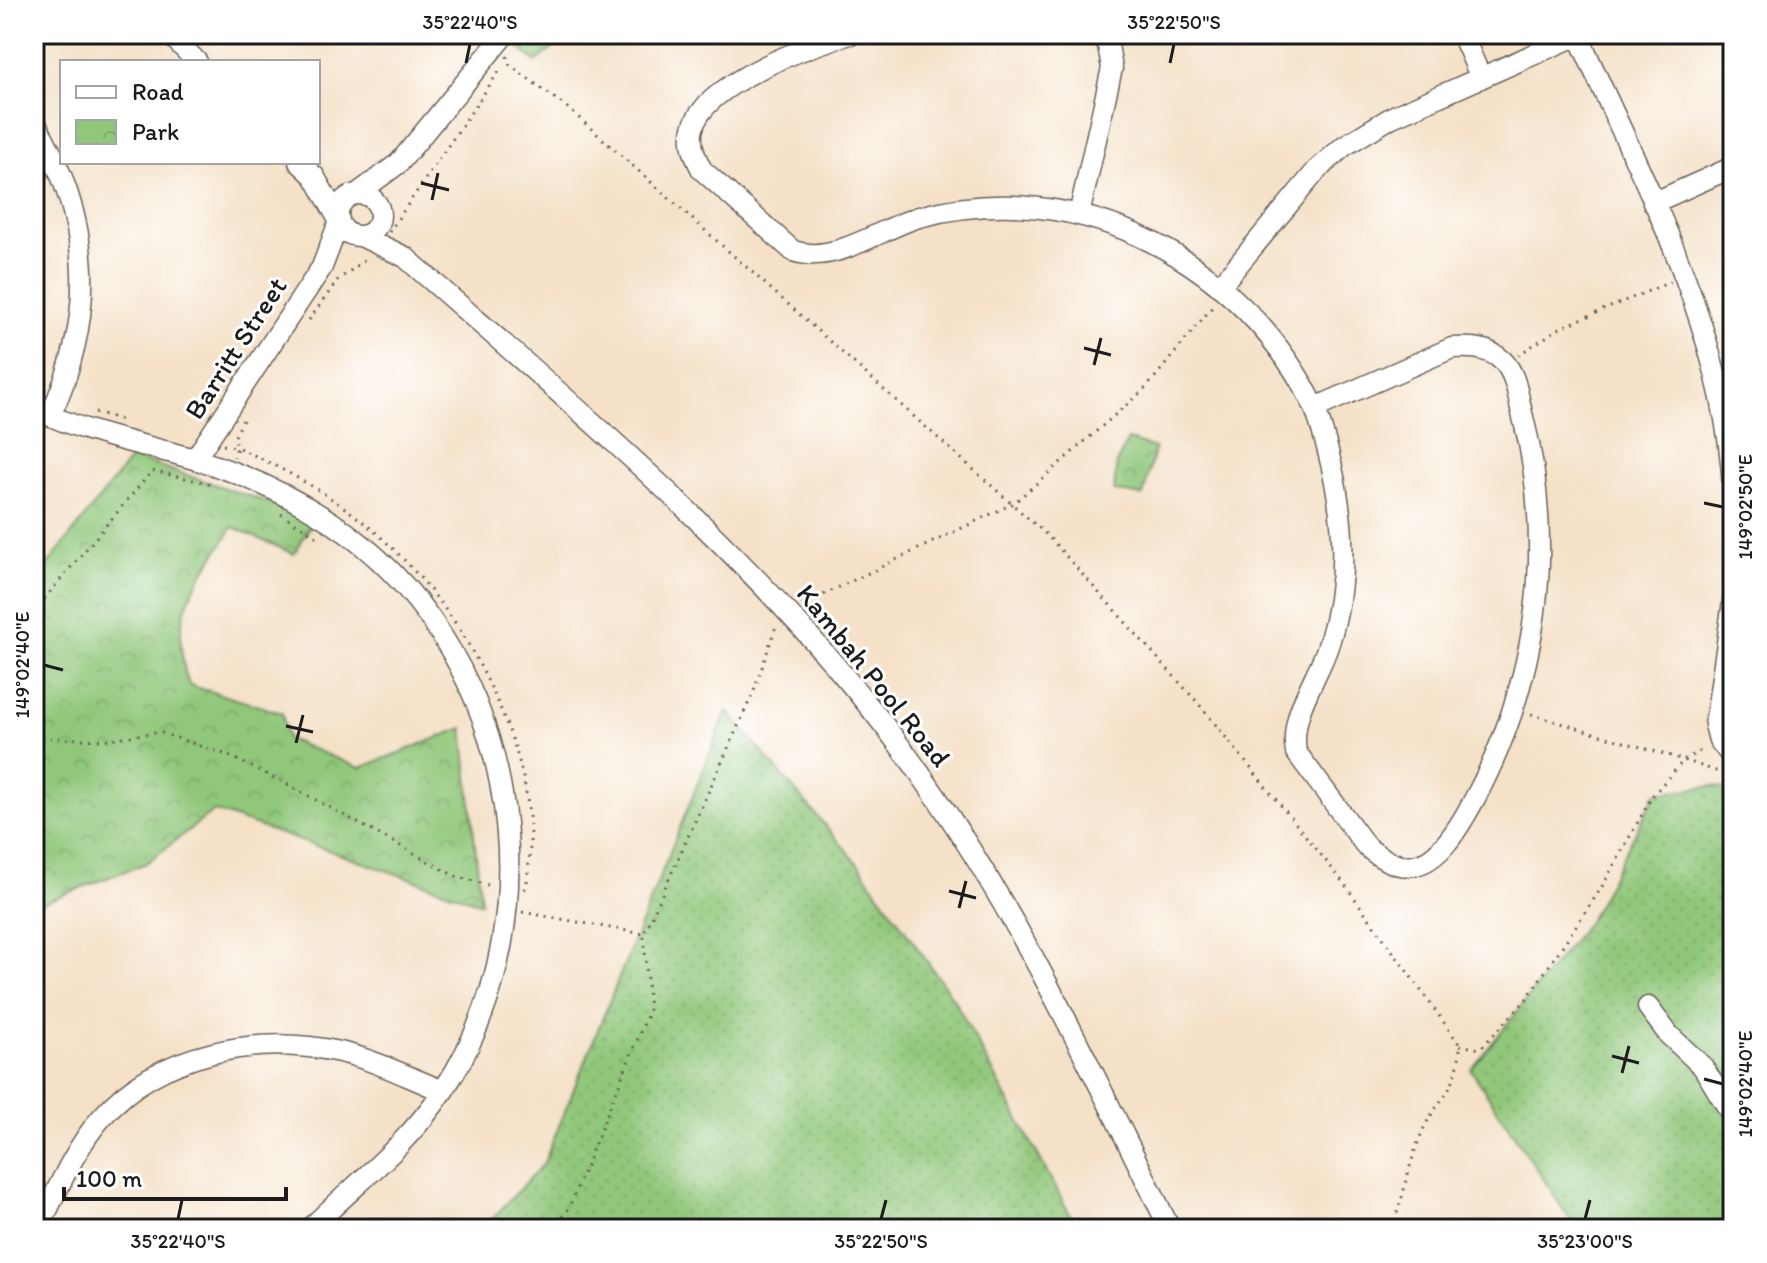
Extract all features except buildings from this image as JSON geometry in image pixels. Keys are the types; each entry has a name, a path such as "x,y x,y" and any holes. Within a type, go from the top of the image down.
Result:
{"street":[{"path":"170,34 195,60"},
{"path":"851,34 760,70 714,97 701,110 693,126 693,153 702,170 782,243 807,256 828,255 879,231 920,217 964,209 1010,207 1079,215 1136,234 1222,284 1280,348 1315,408 1331,455 1341,503 1343,552 1337,607 1328,646 1296,719 1293,735 1299,760 1377,856 1399,865 1429,862 1445,849 1479,791 1514,709 1534,622 1539,562 1537,501 1529,441 1512,375 1505,363 1494,354 1473,347 1452,348 1315,408"},
{"path":"1079,215 1112,68 1108,45 1100,34"},
{"path":"1462,34 1481,78"},
{"path":"1222,284 1317,170 1344,146 1392,117 1579,34 1684,277 1716,380 1733,488"},
{"path":"339,221 341,204 399,163 506,43"},
{"path":"34,121 55,156 69,195 82,257 83,300 78,340 42,412 119,442 195,459 284,494 332,523 368,550 426,614 455,659 491,743 507,819 508,887 496,972 485,1006 471,1041 443,1091 415,1130 382,1165 310,1229"},
{"path":"307,169 346,232 361,236 375,229 387,214 399,163"},
{"path":"1653,203 1733,167"},
{"path":"307,169 355,194 370,197 387,214"},
{"name":"Kambah Pool Road","path":"387,214 405,257"},
{"name":"Barritt Street","path":"195,459 322,267 339,221"},
{"name":"Kambah Pool Road","path":"361,236 405,257 627,454 744,565 907,756 993,885 1044,973 1170,1229"},
{"name":"Barritt Street","path":"322,267 361,236"},
{"path":"1733,602 1715,717 1719,740 1733,758"},
{"path":"1648,1007 1669,1035 1703,1067 1733,1116"},
{"path":"38,1229 82,1144 102,1117 141,1084 173,1067 208,1055 245,1046 305,1045 344,1053 443,1091"}],"path":[{"path":"387,214 500,73 506,43"},
{"path":"506,43 510,65 569,109 1014,503 1198,703 1343,882 1460,1045 1459,1072 1419,1138 1403,1202 1391,1229"},
{"path":"1505,363 1560,328 1684,277"},
{"path":"552,1229 567,1212 649,1011 644,934 754,691 775,626 787,612 855,583 1014,503 1147,387 1218,300 1222,284"},
{"path":"34,611 152,471 224,487"},
{"path":"270,508 319,538"},
{"path":"1514,709 1733,777"},
{"path":"34,737 103,740 159,732 227,755 283,782 455,876 476,884 508,887"},
{"path":"1460,1045 1480,1049 1526,1000 1600,890 1653,795 1684,760 1719,740"},
{"path":"507,909 644,934"}],"green space":[{"path":"514,34 571,34 536,62 509,39"},
{"path":"1128,440 1155,448 1143,496 1114,491 1117,462"},
{"path":"132,457 315,518 294,554 233,527 188,601 181,638 189,685 282,713 287,739 360,768 463,728 481,903 214,811 146,863 34,906 34,582"},
{"path":"727,711 859,865 953,998 1078,1229 483,1229 544,1163"},
{"path":"1715,786 1733,791 1733,1229 1554,1229 1571,1221 1471,1070 1590,919 1656,793"}]}
